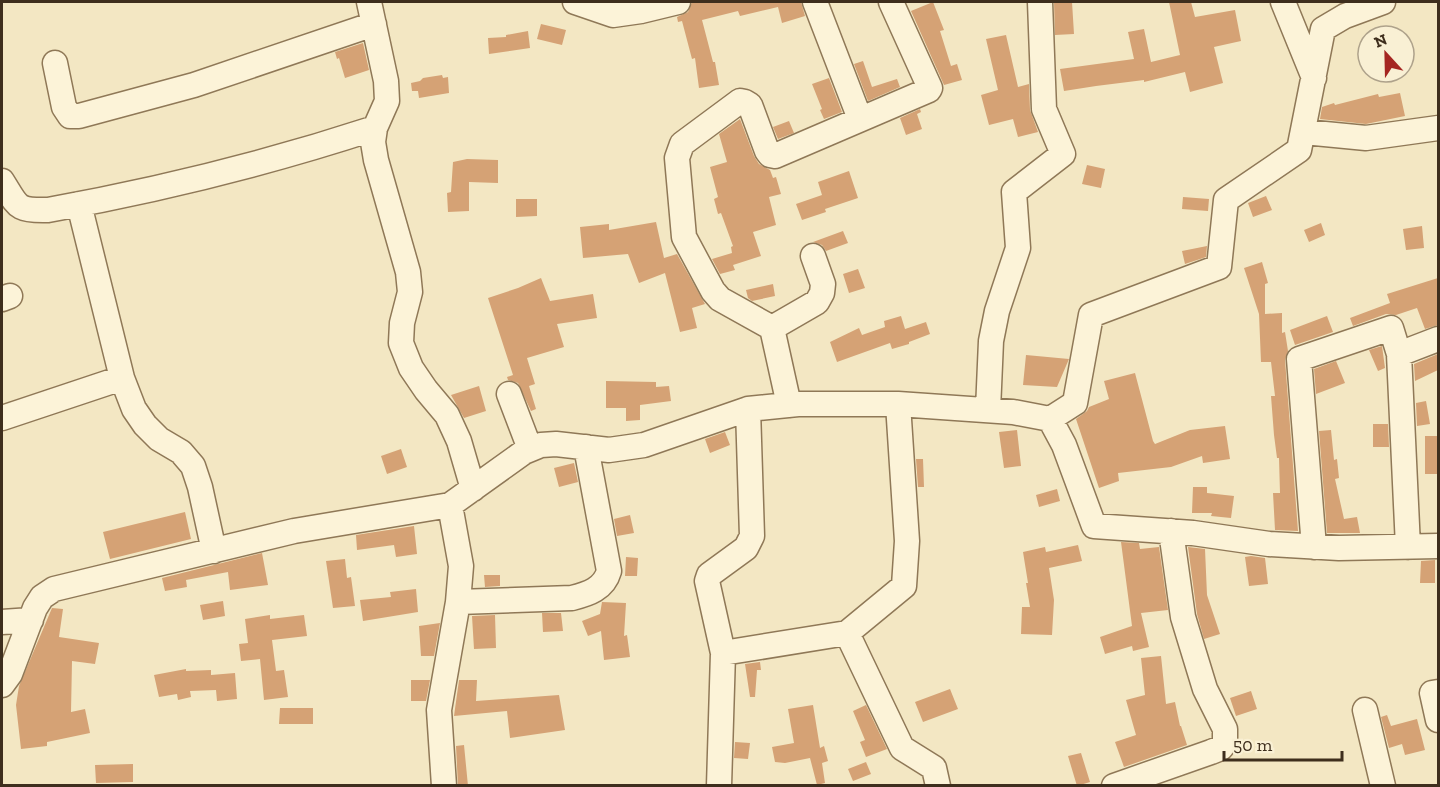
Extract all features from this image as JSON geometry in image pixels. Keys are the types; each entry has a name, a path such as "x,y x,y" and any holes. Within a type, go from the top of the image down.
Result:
{"street":[{"path":"582,2 598,11 613,15 678,2"},
{"path":"815,2 860,119"},
{"path":"789,405 772,328 720,299 713,291 684,237 676,158 682,144 740,101 750,105 767,151 775,156 929,90 891,2"},
{"path":"988,410 991,341 997,311 1018,248 1014,192 1063,154 1044,109 1040,2"},
{"path":"1283,2 1314,78"},
{"path":"2,685 10,674 42,597 54,589 294,531 450,505 530,449 541,445 556,444 609,450 644,445 748,409 789,405 898,404 1013,412 1050,419 1075,403 1091,315 1219,267 1226,200 1299,150 1323,29 1345,16 1383,2"},
{"path":"55,63 64,107 70,116 79,116 194,86 372,13 386,81 387,101 375,128 373,142 408,272 410,292 402,323 401,343 411,368 447,415 459,441 473,489"},
{"path":"2,181 14,202 27,211 48,210 202,178 298,153 375,128"},
{"path":"1304,132 1366,138 1438,128"},
{"path":"79,204 122,378 134,409 159,439 181,452 193,466 214,551"},
{"path":"772,328 817,302 822,293 823,284 813,256"},
{"path":"1314,547 1299,359 1391,328 1399,354 1408,547"},
{"path":"1399,354 1438,339"},
{"path":"2,418 122,378"},
{"path":"510,394 530,449"},
{"path":"723,653 847,633 904,586 907,541 898,404"},
{"path":"719,786 723,653 706,581 709,575 746,548 752,536 748,409"},
{"path":"1050,419 1064,445 1094,526 1193,533 1269,544 1314,547 1438,546"},
{"path":"458,602 572,598 587,594 607,579 609,571 586,447"},
{"path":"444,786 439,710 458,602 461,566 450,505"},
{"path":"1114,786 1211,753 1221,748 1226,742 1225,729 1205,689 1183,617 1171,531"},
{"path":"2,622 31,620"},
{"path":"847,633 902,748 934,768 938,786"},
{"path":"1438,692 1432,693 1438,720"},
{"path":"1365,710 1383,786"}],"building":[{"path":"692,2 801,2 805,16 782,23 778,7 740,16 738,11 702,20 713,62 715,62 719,85 699,88 695,58 692,59 682,21 678,22 677,17 688,12"},
{"path":"933,2 944,30 940,31 951,66 957,64 962,80 944,85 911,11"},
{"path":"1054,2 1072,2 1074,34 1055,35"},
{"path":"1169,2 1191,2 1195,17 1235,10 1241,41 1214,47 1223,83 1190,92 1185,72 1144,82 1144,80 1064,91 1060,69 1134,59 1128,32 1144,29 1151,62 1180,55"},
{"path":"541,24 566,30 562,45 537,39"},
{"path":"528,31 530,48 489,54 488,38 506,37 506,35"},
{"path":"1006,35 1018,87 1029,84 1030,110 1038,132 1018,137 1013,119 989,125 981,95 998,90 986,39"},
{"path":"363,43 369,70 345,78 335,52"},
{"path":"863,61 872,87 897,79 900,87 868,101 854,64"},
{"path":"442,75 443,78 448,77 449,93 419,98 418,91 412,91 411,83 423,78"},
{"path":"829,78 842,112 824,119 812,84"},
{"path":"1400,93 1405,116 1366,124 1320,119 1322,107 1334,103 1335,105 1378,94 1379,97"},
{"path":"920,109 921,112 917,114 922,129 906,135 900,118"},
{"path":"740,119 754,156 759,164 770,170 773,178 776,177 781,194 769,197 776,225 753,232 761,256 733,265 735,270 720,274 712,259 732,253 731,247 733,246 721,213 718,214 714,199 718,197 710,167 727,162 719,134"},
{"path":"789,121 794,133 778,139 773,127"},
{"path":"467,159 498,160 498,183 469,182 469,211 448,212 447,193 451,192 453,162"},
{"path":"1087,165 1105,169 1101,188 1082,184"},
{"path":"849,171 858,198 825,209 826,212 802,220 796,204 822,195 818,182"},
{"path":"1266,196 1272,210 1253,217 1248,203"},
{"path":"1183,197 1209,199 1208,211 1182,209"},
{"path":"516,199 537,199 537,216 516,217"},
{"path":"656,222 664,258 677,254 705,304 692,308 697,328 680,332 665,273 639,283 628,254 583,258 580,227 609,224 609,230"},
{"path":"1321,223 1325,235 1309,242 1304,230"},
{"path":"1422,226 1424,248 1406,250 1403,229"},
{"path":"843,231 848,243 826,251 822,245 813,242"},
{"path":"1207,246 1206,257 1185,264 1182,251"},
{"path":"1262,262 1268,283 1265,284 1265,314 1282,313 1282,333 1285,332 1288,351 1285,360 1298,531 1275,530 1273,493 1280,493 1279,458 1277,458 1274,435 1271,396 1275,396 1271,362 1261,362 1259,314 1244,268"},
{"path":"858,269 865,288 849,293 843,274"},
{"path":"541,278 550,301 593,294 597,318 557,324 564,347 527,358 535,384 529,386 536,409 531,411 518,383 508,380 507,377 513,375 488,298"},
{"path":"1438,278 1438,325 1425,329 1417,308 1396,315 1386,314 1353,326 1350,318 1390,303 1387,294"},
{"path":"773,284 775,296 752,301 748,298 746,290"},
{"path":"901,316 905,329 926,322 930,334 909,342 909,344 892,349 890,343 837,362 830,342 859,328 862,335 885,327 884,321"},
{"path":"1327,316 1333,332 1295,345 1290,330"},
{"path":"1382,346 1385,368 1378,371 1369,350"},
{"path":"1438,354 1438,370 1415,381 1414,364"},
{"path":"1026,355 1069,359 1057,387 1023,385"},
{"path":"1336,361 1345,383 1316,394 1314,369"},
{"path":"1135,373 1155,444 1190,430 1225,426 1230,459 1203,463 1202,456 1171,467 1118,473 1119,481 1099,488 1076,419 1089,407 1109,399 1104,381"},
{"path":"606,381 656,382 656,387 669,386 671,401 640,405 640,420 626,421 626,408 606,408"},
{"path":"479,386 486,411 464,418 451,395"},
{"path":"1426,401 1430,424 1417,426 1416,403"},
{"path":"1373,424 1388,424 1389,447 1373,447"},
{"path":"1017,430 1021,466 1004,468 999,432"},
{"path":"1331,430 1334,460 1337,459 1339,478 1335,479 1344,519 1357,517 1360,533 1327,533 1319,431"},
{"path":"725,432 730,445 710,453 705,439"},
{"path":"1425,436 1438,436 1438,474 1425,474"},
{"path":"401,449 407,467 387,474 381,456"},
{"path":"916,459 923,459 924,487 918,487"},
{"path":"574,463 578,482 559,487 554,468"},
{"path":"1193,487 1207,487 1207,493 1234,496 1231,518 1211,516 1212,513 1192,513"},
{"path":"1057,489 1060,501 1039,507 1036,495"},
{"path":"185,512 191,539 110,559 103,532"},
{"path":"630,515 634,533 617,536 614,519"},
{"path":"414,526 417,554 396,557 394,545 357,550 356,535"},
{"path":"1121,542 1139,543 1140,549 1159,547 1168,610 1141,613 1149,647 1133,651 1132,646 1105,654 1100,637 1132,626"},
{"path":"1078,545 1082,561 1049,568 1054,600 1052,635 1021,634 1022,607 1030,607 1023,552 1045,547 1046,552"},
{"path":"1188,547 1205,549 1207,595 1220,634 1204,639 1197,614"},
{"path":"262,553 268,585 230,590 228,572 186,580 187,587 165,591 162,578"},
{"path":"626,557 638,558 637,576 625,576"},
{"path":"1245,557 1265,558 1268,584 1249,586"},
{"path":"345,559 347,578 351,577 355,606 333,608 326,561"},
{"path":"1435,560 1435,583 1420,583 1421,561"},
{"path":"484,575 500,575 500,586 485,587"},
{"path":"416,589 418,612 363,621 360,600 391,597 390,592"},
{"path":"223,601 225,616 203,620 200,605"},
{"path":"602,602 626,603 624,636 627,635 630,657 604,660 601,631 588,636 582,621 600,614"},
{"path":"52,608 63,609 59,637 99,643 95,664 72,661 71,712 85,709 90,733 47,742 47,746 21,749 16,705 19,686"},
{"path":"542,613 561,613 563,631 543,632"},
{"path":"270,615 270,619 304,615 307,636 272,640 276,671 284,670 288,697 264,700 260,659 241,661 239,644 248,643 245,619"},
{"path":"495,615 496,648 474,649 472,616"},
{"path":"440,623 434,656 421,656 419,626"},
{"path":"1161,656 1166,704 1175,702 1187,745 1124,767 1115,742 1136,735 1126,700 1145,695 1141,658"},
{"path":"760,662 761,670 757,670 755,697 750,697 745,664"},
{"path":"186,669 186,671 211,670 211,675 235,673 237,699 217,701 216,690 190,691 191,697 178,700 177,694 159,697 154,675"},
{"path":"411,680 430,680 426,701 411,701"},
{"path":"459,680 477,680 476,701 559,695 565,730 510,738 507,711 454,716"},
{"path":"950,689 958,709 923,722 915,702"},
{"path":"1251,691 1257,709 1236,716 1230,698"},
{"path":"813,705 820,748 824,746 828,761 822,763 825,783 817,785 810,758 785,763 775,762 772,747 794,743 788,709"},
{"path":"866,705 887,749 866,757 860,742 865,740 853,711"},
{"path":"280,708 313,708 313,724 279,724"},
{"path":"1387,715 1391,726 1417,719 1425,750 1405,755 1402,744 1389,748 1381,717"},
{"path":"735,742 750,743 748,759 734,758"},
{"path":"464,745 468,786 458,786 456,746"},
{"path":"1081,753 1090,782 1077,786 1068,756"},
{"path":"866,762 871,774 853,781 848,769"},
{"path":"133,764 133,782 96,783 95,765"}]}
